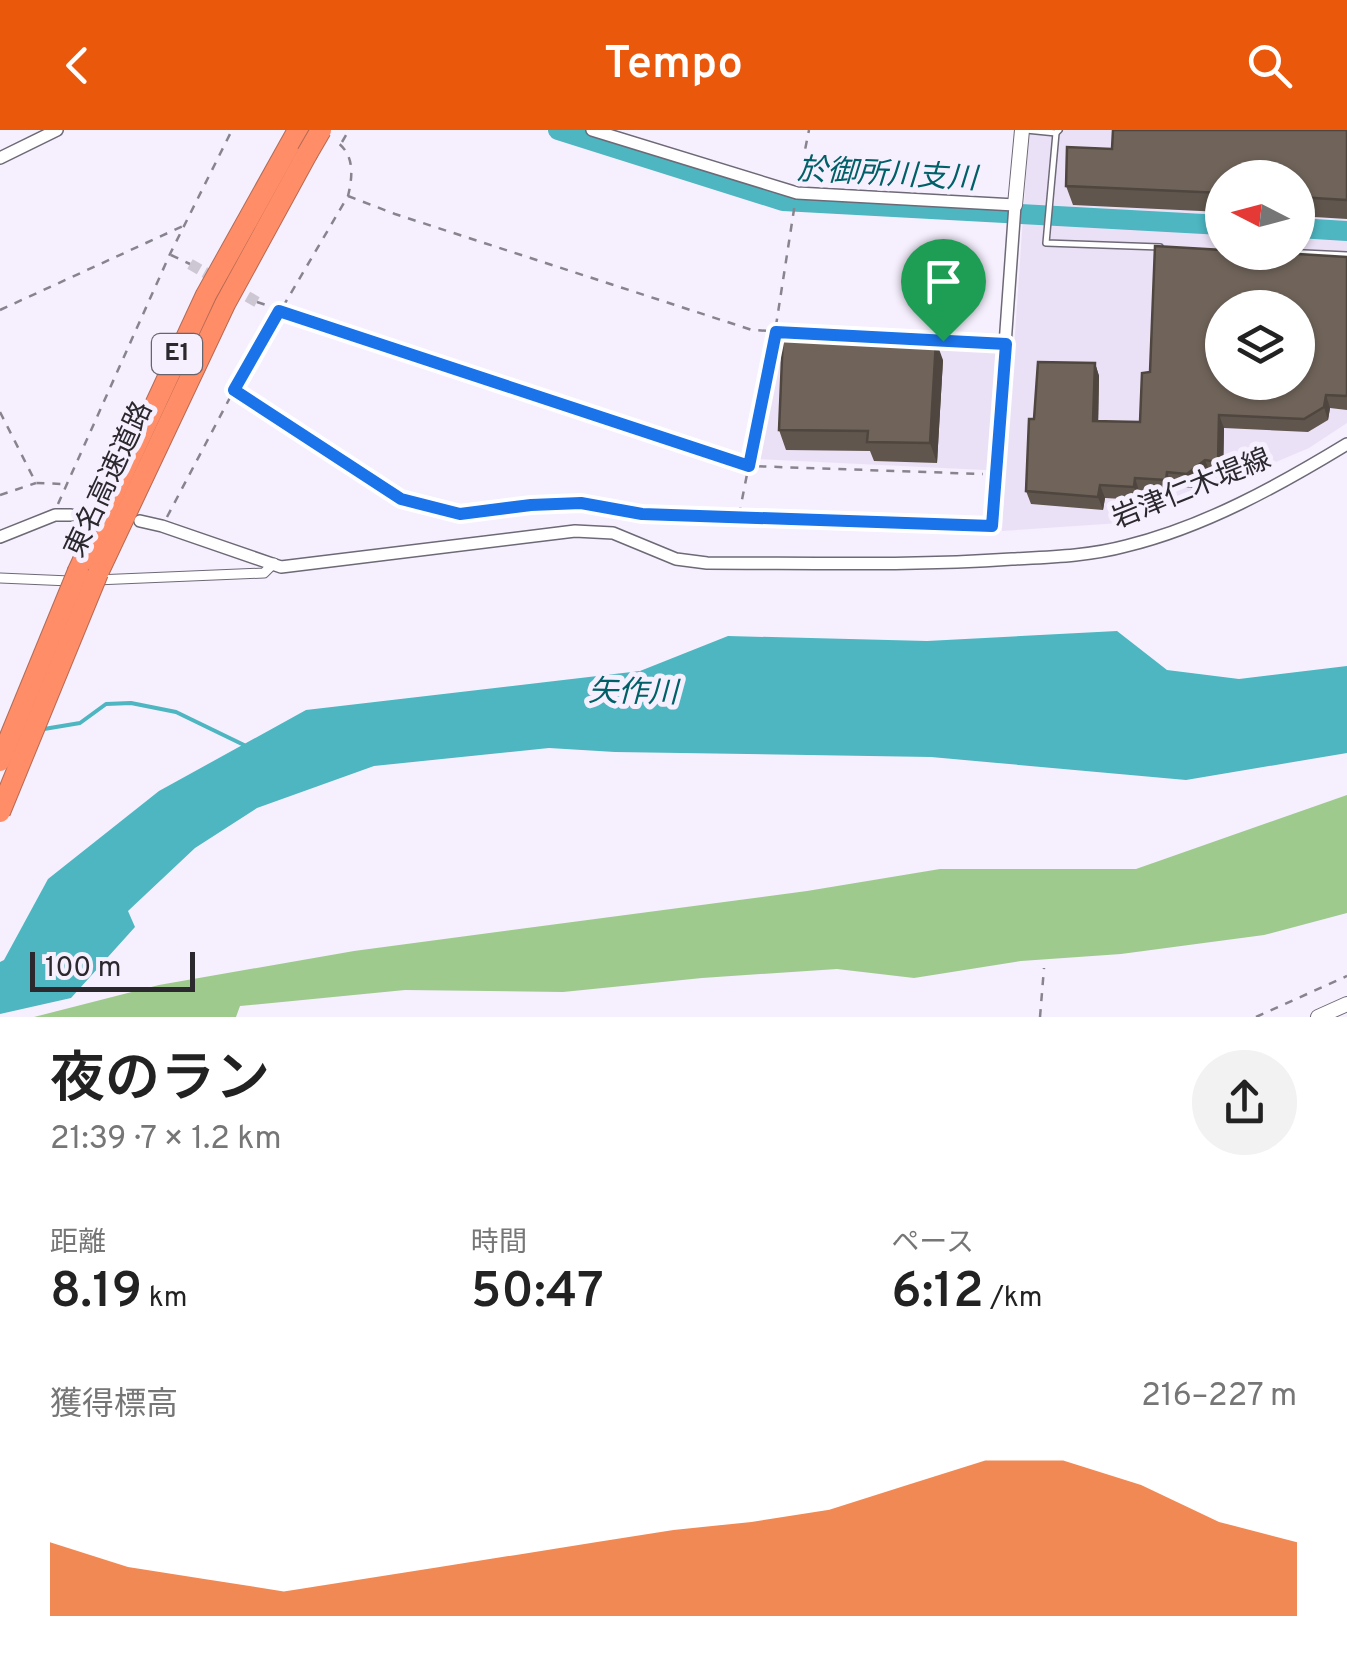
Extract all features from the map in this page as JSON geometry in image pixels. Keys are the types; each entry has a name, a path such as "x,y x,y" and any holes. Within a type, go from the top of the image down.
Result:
{"highway":[{"name":"東名高速道路","path":"0,761 88,572 206,295 298,142 321,130"},
{"name":"東名高速道路","path":"0,812 88,572"}],"street":[{"path":"0,158 57,130"},
{"path":"592,130 797,193 1015,206"},
{"path":"992,526 1024,130"},
{"name":"岩津仁木堤線","path":"140,521 281,567 575,532 613,534 676,559 707,563 966,563 1080,554 1150,539 1225,510 1347,444"},
{"path":"0,537 54,515 71,516"},
{"path":"0,578 56,582 264,572 274,563"},
{"path":"1318,1017 1347,1004"}],"lane":[{"path":"1024,130 1058,131 1046,243 1164,248"},
{"path":"1315,254 1347,255"}],"path":[{"path":"54,515 64,484 170,254 232,130"},
{"path":"162,526 234,390 348,196 353,174 341,143 349,130"},
{"path":"738,516 776,332 809,130"},
{"path":"348,196 752,330 1006,344"},
{"path":"0,310 184,225"},
{"path":"170,254 190,264"},
{"path":"257,302 749,466 997,474"},
{"path":"234,390 401,499 460,514 581,503 642,514 992,526"},
{"path":"0,412 36,484"},
{"path":"0,496 36,484 64,484"},
{"path":"1040,1017 1044,968"},
{"path":"1256,1017 1347,976"}],"shaded area":[{"path":"1029,130 1347,130 1347,423 1309,448 1135,522 1002,531 1005,471 758,459 781,337 1014,349"}],"green space":[{"path":"1347,795 1347,913 1264,935 1121,954 1021,961 914,978 837,969 563,992 405,990 240,1006 236,1017 34,1017 159,985 354,951 807,891 940,869 1136,869"}],"water":[{"name":"矢作川","path":"1117,631 1167,670 1239,679 1347,666 1347,753 1186,780 931,757 549,748 374,766 257,808 195,848 128,911 135,927 71,998 0,1014 0,962 48,879 159,791 306,710 640,671 728,636 927,641"}],"building":[{"path":"1113,130 1347,130 1347,200 1315,198 1315,160 1205,160 1205,192 1066,186 1067,147 1112,149"},
{"path":"1155,246 1205,249 1205,270 1315,270 1315,255 1347,257 1347,396 1326,395 1324,407 1304,419 1219,415 1218,462 1205,460 1187,474 1167,472 1166,480 1135,478 1134,487 1100,485 1098,497 1026,491 1029,419 1034,419 1038,362 1095,363 1093,421 1140,422 1142,373 1150,372"},
{"path":"783,335 936,341 930,443 867,442 868,431 779,430"}],"waterway":[{"name":"於御所川支川","path":"558,130 783,201 1205,224"},
{"name":"於御所川支川","path":"1315,229 1347,231"},
{"path":"44,729 80,723 106,704 131,703 176,712 244,745"}],"tunnel":[{"path":"190,264 257,302"},
{"path":"71,515 106,518"}],"route":[{"path":"279,311 749,466 776,332 943,341 1006,344 992,526 642,514 581,503 460,514 401,499 234,390 279,311"}]}
